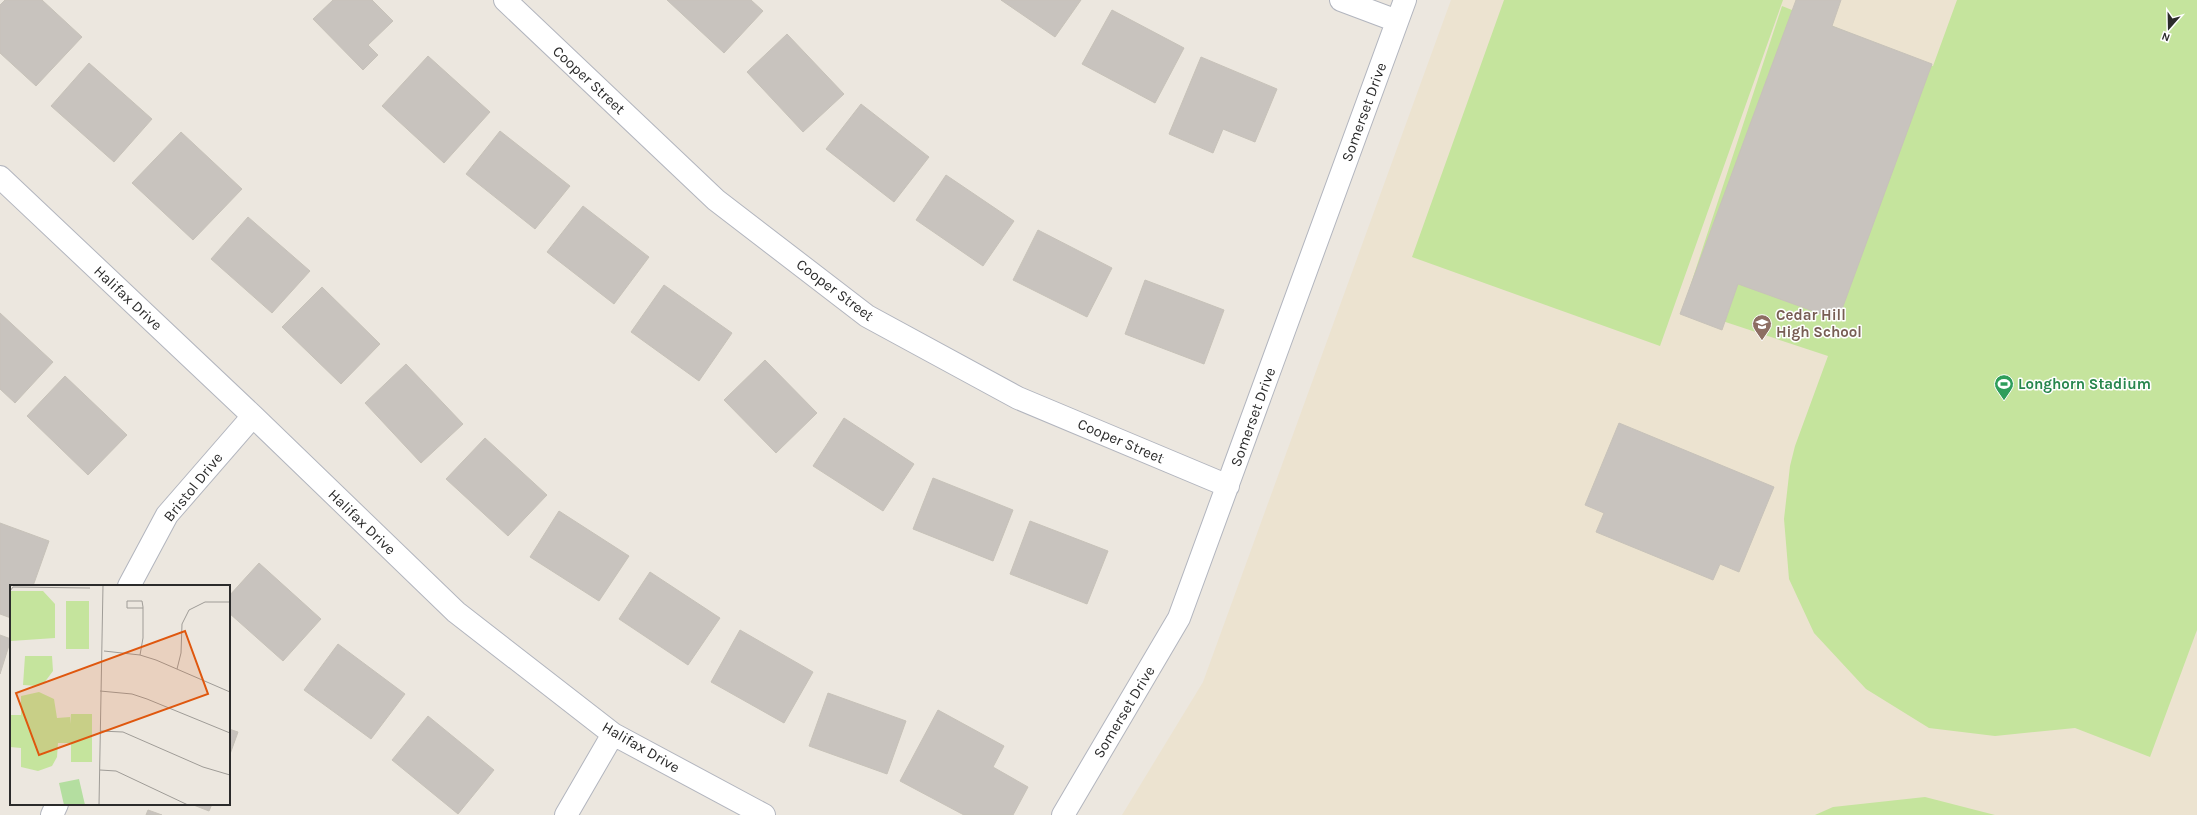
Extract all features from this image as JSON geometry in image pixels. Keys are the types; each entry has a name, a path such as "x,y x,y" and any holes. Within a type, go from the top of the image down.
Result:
{"street":[{"name":"Cooper Street","path":"505,0 716,200 867,316 1018,398 1228,486"},
{"path":"1341,0 1397,21"},
{"name":"Somerset Drive","path":"1063,815 1179,618 1405,0"},
{"name":"Halifax Drive","path":"0,177 253,416 456,612 613,734 764,815"},
{"name":"Bristol Drive","path":"130,585 167,515 253,416"},
{"path":"566,815 613,734"},
{"path":"52,815 57,805"}],"shaded area":[{"name":"Cedar Hill High School","path":"1451,0 2197,0 2197,815 1122,815 1203,682"}],"green space":[{"path":"1504,0 1783,0 1660,346 1412,257"},
{"name":"Longhorn Stadium","path":"1957,0 2197,0 2197,630 2150,757 2075,728 1995,736 1929,728 1866,689 1814,633 1789,579 1784,519 1790,466 1795,446 1828,356 1683,308 1782,6 1933,66"},
{"path":"1925,797 1995,815 1815,815 1833,807"}],"building":[{"path":"5,0 42,0 82,37 36,86 0,53 0,5"},
{"path":"333,0 372,0 393,21 368,45 378,55 363,70 313,19"},
{"path":"667,0 751,0 763,11 724,53"},
{"path":"1001,0 1081,0 1055,37"},
{"path":"1796,0 1841,0 1832,26 1932,64 1838,320 1738,284 1722,330 1680,314"},
{"path":"1112,10 1184,48 1155,103 1082,64"},
{"path":"787,34 844,94 803,132 747,72"},
{"path":"428,56 490,112 444,163 382,106"},
{"path":"1201,57 1277,89 1255,142 1223,129 1213,153 1169,134"},
{"path":"89,63 152,119 114,162 51,106"},
{"path":"861,104 929,157 894,202 826,149"},
{"path":"500,131 570,186 535,229 466,174"},
{"path":"181,132 242,189 193,240 132,183"},
{"path":"946,175 1014,221 983,266 916,220"},
{"path":"583,206 649,257 614,304 547,252"},
{"path":"248,217 310,271 272,313 211,259"},
{"path":"1038,230 1112,268 1087,317 1013,280"},
{"path":"1145,280 1224,310 1204,364 1125,334"},
{"path":"664,285 732,333 699,381 631,332"},
{"path":"322,287 380,344 341,384 282,327"},
{"path":"0,313 53,362 15,403 0,389"},
{"path":"765,360 817,413 776,453 724,400"},
{"path":"406,364 463,424 421,463 365,403"},
{"path":"65,376 127,435 88,475 27,416"},
{"path":"844,418 914,464 883,511 813,466"},
{"path":"1619,423 1774,487 1739,572 1720,564 1713,580 1596,532 1604,513 1585,505"},
{"path":"485,438 547,495 508,536 446,479"},
{"path":"933,478 1013,510 993,561 913,529"},
{"path":"559,511 629,556 599,601 530,557"},
{"path":"1030,521 1108,551 1087,604 1010,574"},
{"path":"0,523 49,541 33,585 10,585 10,618 0,614"},
{"path":"259,563 321,619 283,661 230,614 230,595"},
{"path":"650,572 720,618 688,665 619,619"},
{"path":"740,630 813,672 784,723 711,682"},
{"path":"0,635 10,639 10,642 0,674"},
{"path":"338,644 405,694 371,739 304,690"},
{"path":"828,693 906,721 887,774 809,746"},
{"path":"938,710 1004,746 993,767 1028,787 1013,815 964,815 900,781"},
{"path":"428,716 494,770 458,814 392,760"},
{"path":"230,729 238,732 230,754"},
{"path":"194,805 212,805 209,811"},
{"path":"148,810 162,815 146,815"}],"place":[{"name":"Cedar Hill High School","path":"1762,341"},
{"name":"Longhorn Stadium","path":"2004,401"}]}
